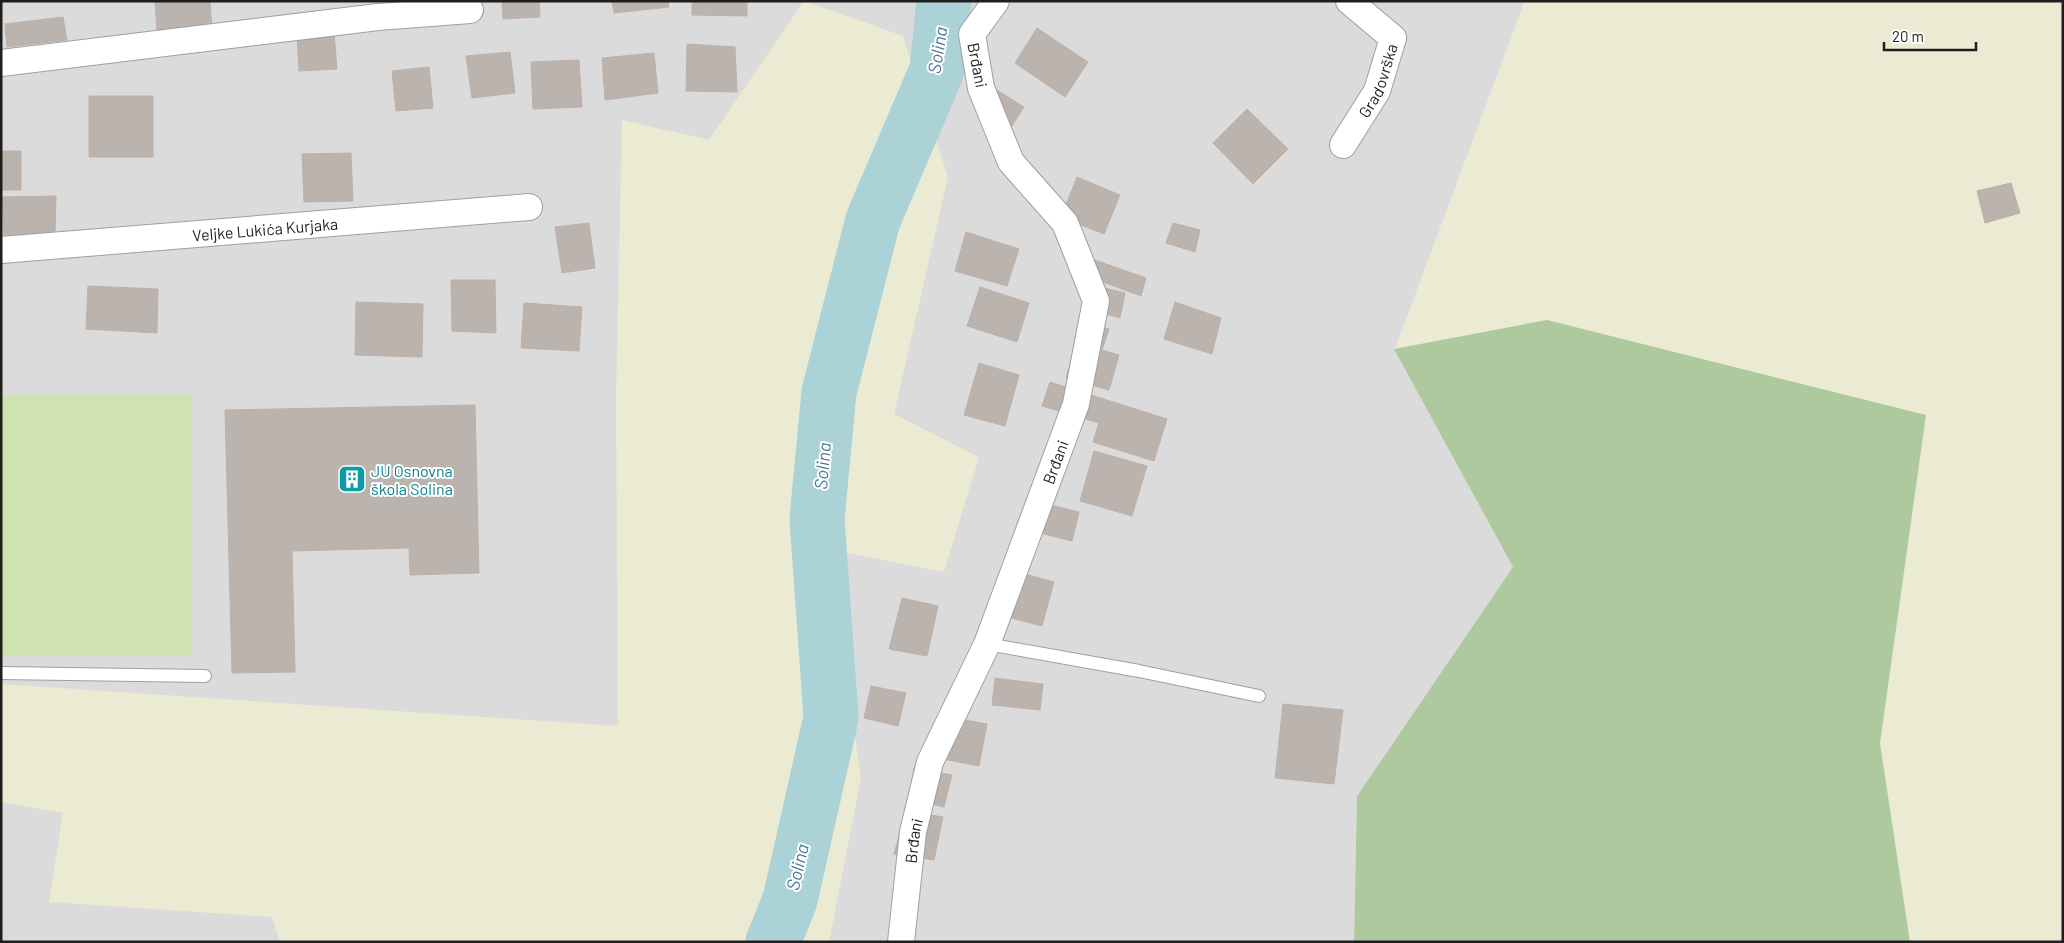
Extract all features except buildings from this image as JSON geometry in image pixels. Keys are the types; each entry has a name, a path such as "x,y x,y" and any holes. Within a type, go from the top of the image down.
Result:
{"street":[{"name":"Brđani","path":"901,942 901,926 913,832 930,762 987,644 1076,404 1096,301 1065,223 1011,162 981,88 972,34 996,1"},
{"name":"Gradovrška","path":"1343,144 1377,91 1393,38 1348,1"},
{"path":"1,63 378,17 470,10"},
{"name":"Veljke Lukića Kurjaka","path":"1,250 529,207"}],"lane":[{"path":"987,644 1138,671 1259,696"},
{"path":"1,673 205,676"}],"shaded area":[{"path":"1,1 1525,1 1395,349 1513,567 1357,796 1354,942 1,942"}],"green space":[{"path":"804,1 903,36 948,177 894,414 979,457 944,572 827,549 861,778 829,942 280,942 272,917 49,902 63,813 1,802 1,684 618,726 616,398 622,120 709,140"},
{"path":"1525,1 2063,1 2063,942 1910,942 1880,743 1926,415 1547,320 1395,349"},
{"path":"1547,320 1926,415 1880,743 1910,942 1354,942 1357,796 1513,567 1394,349"},
{"path":"1,395 191,395 191,655 1,655"}],"waterway":[{"name":"Solina","path":"773,942 790,900 831,718 817,519 829,392 873,220 937,70 944,1"}],"place":[{"name":"JU Osnovna škola Solina","path":"352,479"}]}
